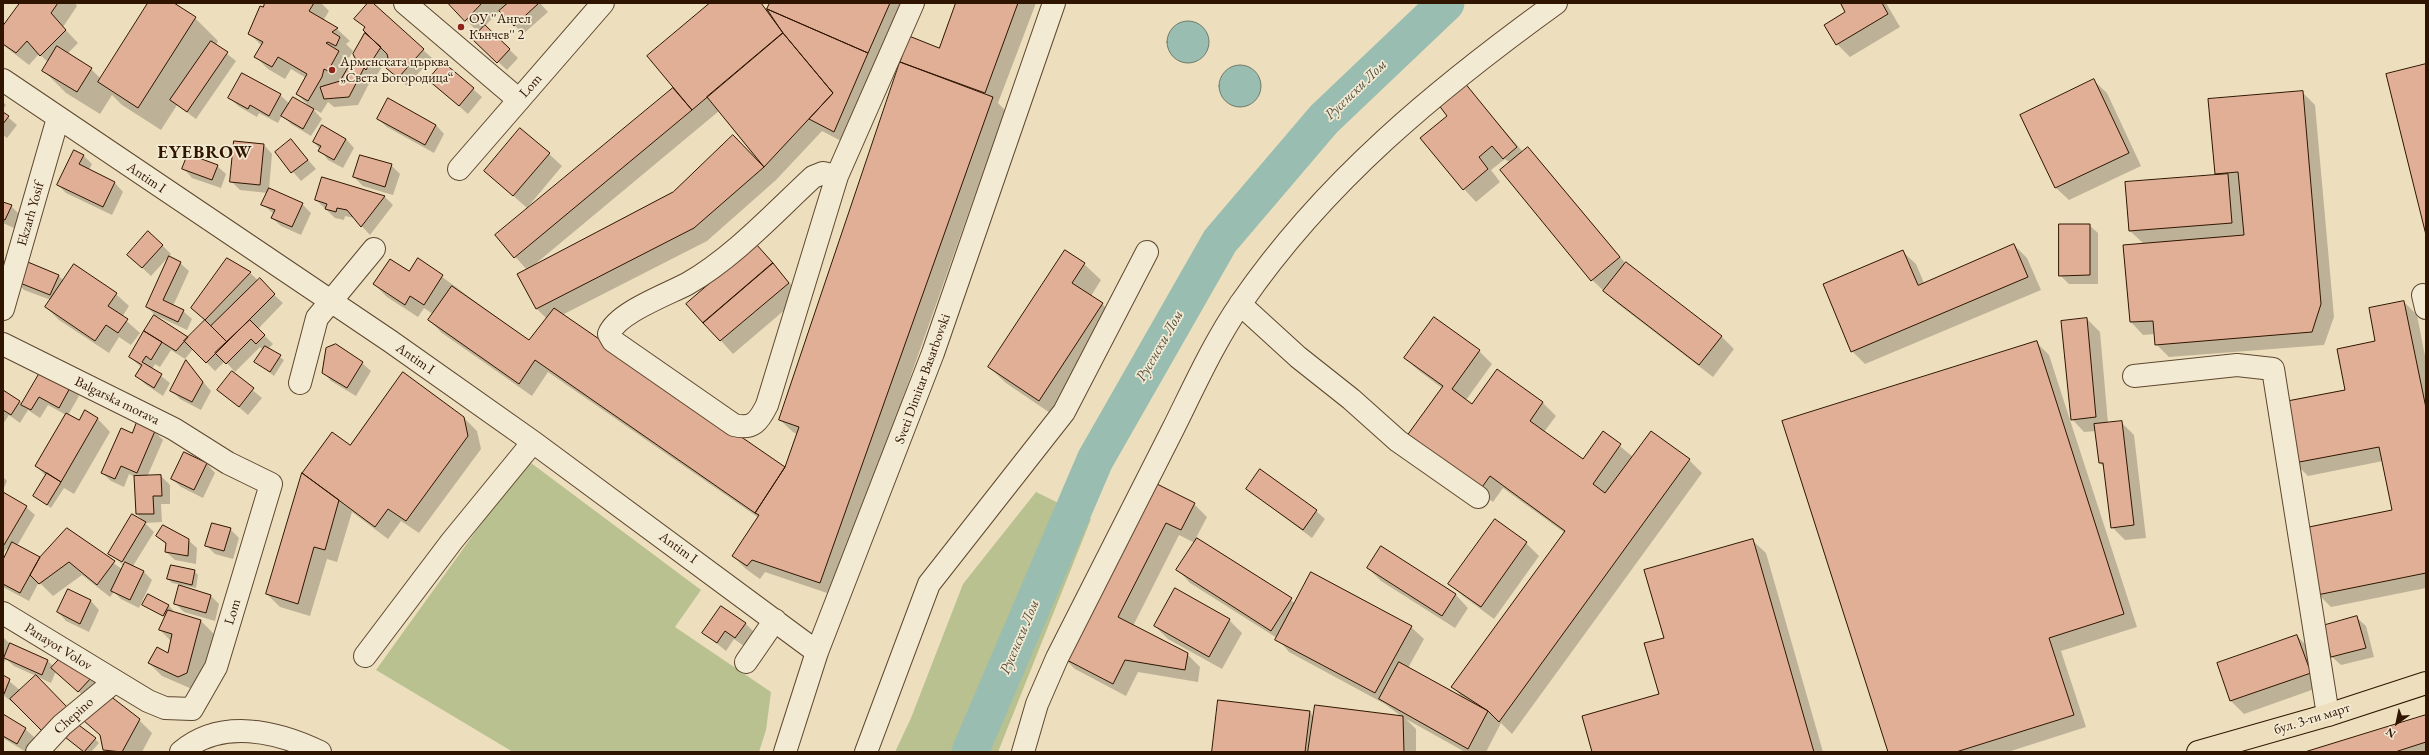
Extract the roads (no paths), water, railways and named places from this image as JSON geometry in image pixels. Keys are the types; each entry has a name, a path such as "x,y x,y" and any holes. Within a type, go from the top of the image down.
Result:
{"main road":[{"name":"бул. 3-ти март","path":"2198,752 2328,715 2426,683"}],"street":[{"path":"405,3 519,100"},
{"name":"Lom","path":"459,169 603,3"},
{"path":"836,176 824,173 813,177 716,264 689,282 618,320 609,334 613,341 734,425 743,428 752,426 760,419 767,405 836,176 913,3"},
{"name":"Sveti Dimitar Basarbovski","path":"785,752 817,652 933,353 1054,3"},
{"path":"1023,752 1037,704 1057,658 1211,354 1240,304 1314,210 1379,143 1487,53 1556,3"},
{"name":"Antim I","path":"3,80 330,302 390,341 533,442 817,652"},
{"name":"Ekzarh Yosif","path":"3,309 58,118"},
{"path":"300,383 317,318 374,249"},
{"path":"866,752 929,584 1064,412 1147,252"},
{"path":"1240,304 1298,357 1351,399 1398,441 1478,497"},
{"name":"Balgarska morava","path":"3,344 174,429 228,463 270,484"},
{"path":"2134,376 2237,365 2273,369 2328,715"},
{"path":"365,656 452,540 533,442"},
{"name":"Lom","path":"165,708 192,709 216,667 270,484"},
{"name":"Panayot Volov","path":"3,613 114,682 165,708"},
{"path":"746,662 775,620"},
{"name":"Chepino","path":"37,752 62,725 114,682"},
{"path":"180,752 202,738 227,732 248,730 274,734 303,743 320,752"}],"water":[{"path":"1188,21 1203,27 1209,42 1203,57 1188,63 1173,57 1167,42 1173,27"},
{"path":"1240,65 1255,71 1261,86 1255,101 1240,107 1225,101 1219,86 1225,71"}],"waterway":[{"name":"Русенски Лом","path":"970,752 1095,460 1220,241 1324,119 1446,3"}],"place":[{"name":"ОУ ''Ангел Кънчев'' 2","path":"461,27"},
{"name":"Арменската църква „Света Богородица“","path":"332,70"}],"district":[{"name":"EYEBROW","path":"205,153"}]}
